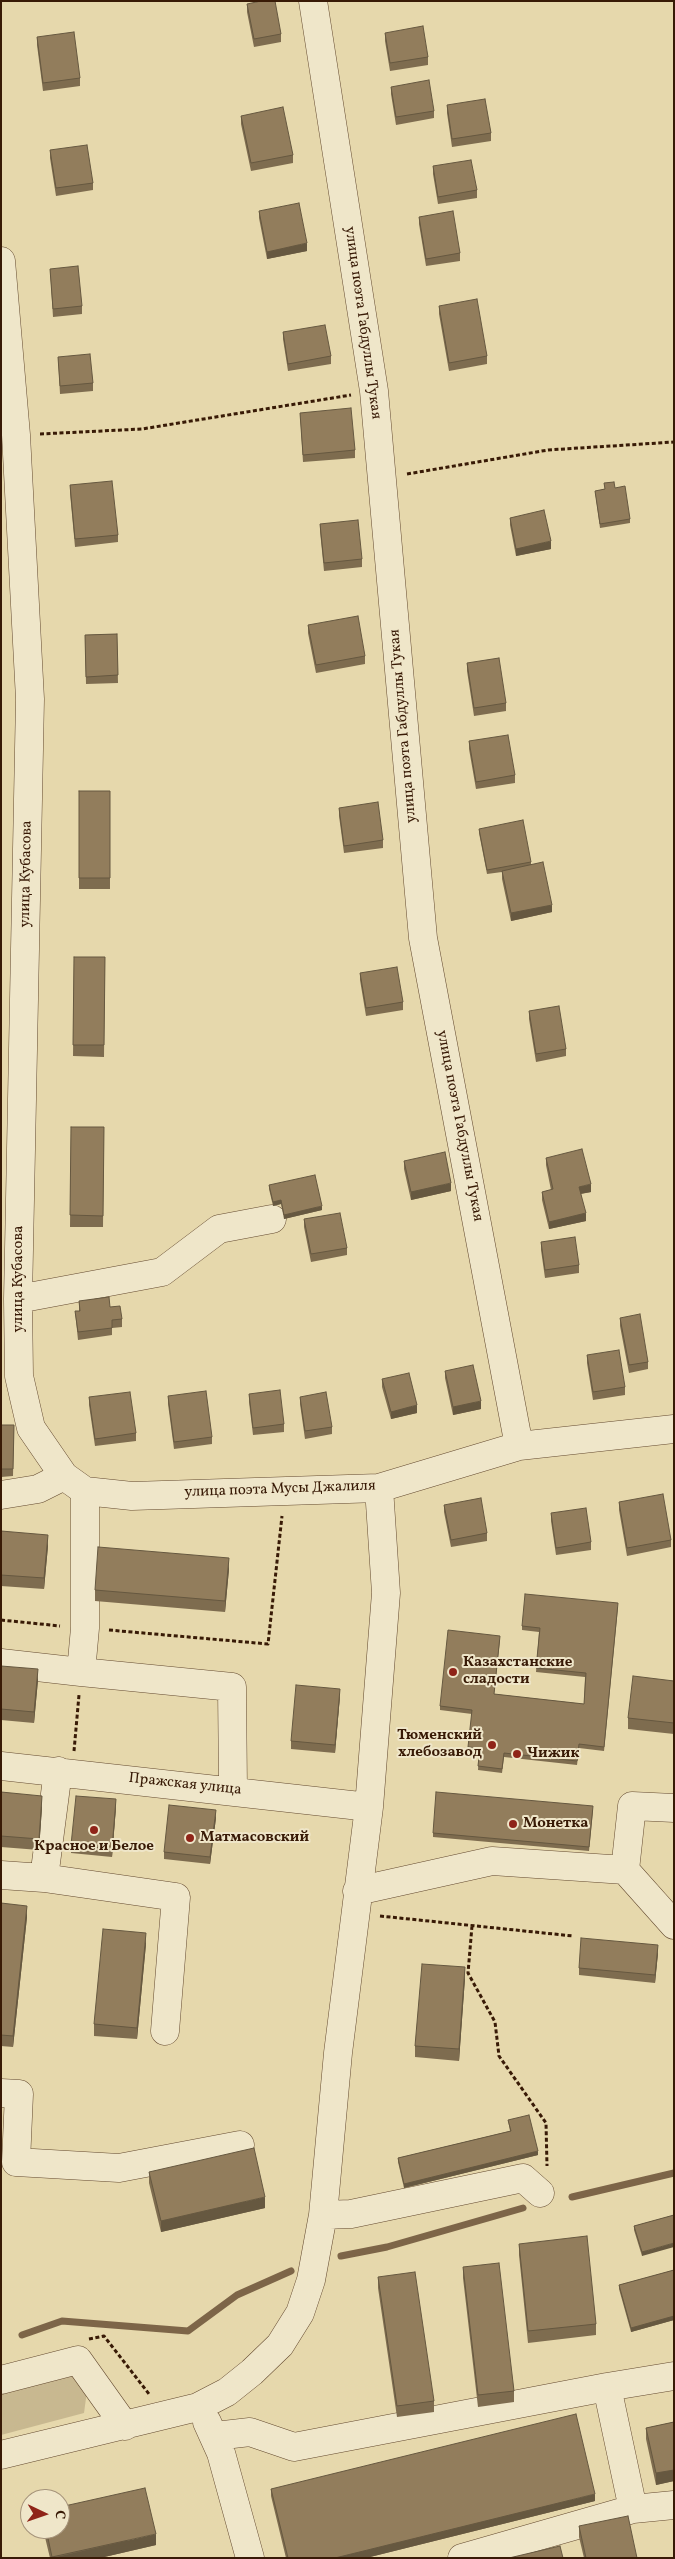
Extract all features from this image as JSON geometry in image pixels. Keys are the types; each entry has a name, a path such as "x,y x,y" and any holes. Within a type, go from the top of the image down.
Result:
{"street":[{"name":"улица поэта Габдуллы Тукая","path":"313,1 374,391 423,938 519,1446"},
{"name":"улица Кубасова","path":"1,261 8,435 30,699 18,1299 19,1376 31,1428 75,1484"},
{"path":"18,1299 162,1272 219,1229 272,1219"},
{"name":"улица поэта Мусы Джалиля","path":"75,1484 132,1496 379,1488 519,1446 674,1429"},
{"path":"1,1495 75,1484 85,1628 81,1672"},
{"path":"1,2455 198,2407 227,2392 280,2345 300,2313 311,2280 323,2215 338,2053 369,1807 386,1594 379,1488"},
{"path":"1,1663 232,1687 233,1790"},
{"name":"Пражская улица","path":"1,1766 233,1790 369,1807"},
{"path":"44,1878 65,1772"},
{"path":"625,1870 632,1806 674,1808"},
{"path":"357,1891 492,1861 625,1870 674,1925"},
{"path":"1,1875 44,1878 176,1897 165,2031"},
{"path":"1,2092 19,2094 16,2162 119,2168 240,2145"},
{"path":"323,2215 351,2214 523,2178 540,2193"},
{"path":"1,2380 78,2360 125,2426"},
{"path":"215,2436 250,2432 294,2447 607,2386 674,2376"},
{"path":"607,2386 633,2509"},
{"path":"198,2407 215,2436 250,2558"},
{"path":"462,2558 633,2509 674,2505"}],"path":[{"path":"8,435 142,430 374,391"},
{"path":"382,478 548,450 674,442"},
{"path":"1,1620 268,1644 285,1490"},
{"path":"65,1772 81,1672"},
{"path":"380,1916 572,1936"},
{"path":"472,1926 468,1973 496,2022 498,2056 546,2123 548,2161 540,2193"}],"shaded area":[{"path":"70,2372 87,2391 84,2413 1,2435 1,2397 4,2392"}],"building":[{"path":"275,1 281,34 254,39 247,4"},
{"path":"423,26 428,57 390,63 385,33"},
{"path":"74,32 80,78 43,83 37,37"},
{"path":"429,80 434,111 396,117 391,87"},
{"path":"485,99 491,133 452,139 447,105"},
{"path":"283,107 293,155 251,163 241,116"},
{"path":"87,145 93,183 56,188 50,150"},
{"path":"471,160 477,190 438,197 433,166"},
{"path":"299,203 307,243 267,252 259,211"},
{"path":"453,211 460,253 426,259 419,217"},
{"path":"78,266 82,306 53,309 50,269"},
{"path":"477,299 487,356 449,363 439,306"},
{"path":"325,325 331,356 288,364 283,332"},
{"path":"90,354 93,383 60,386 58,357"},
{"path":"351,408 355,450 303,455 300,413"},
{"path":"112,481 118,535 75,539 70,485"},
{"path":"614,482 615,488 625,486 630,519 600,524 595,491 605,489 604,483"},
{"path":"544,510 551,541 516,549 510,518"},
{"path":"358,520 362,559 324,563 320,524"},
{"path":"358,616 365,656 316,665 308,625"},
{"path":"117,634 118,675 86,677 85,635"},
{"path":"499,658 506,703 474,708 467,663"},
{"path":"508,735 515,775 476,782 469,741"},
{"path":"79,791 110,791 110,878 79,878"},
{"path":"378,802 383,840 344,846 339,808"},
{"path":"523,820 531,862 487,870 479,829"},
{"path":"543,862 552,905 511,913 502,871"},
{"path":"74,957 105,957 104,1045 73,1045"},
{"path":"397,967 403,1002 366,1008 360,973"},
{"path":"559,1006 566,1049 536,1054 529,1011"},
{"path":"71,1127 104,1127 103,1216 70,1215"},
{"path":"582,1149 591,1184 579,1187 586,1213 549,1222 542,1192 553,1189 546,1158"},
{"path":"445,1152 451,1183 411,1192 404,1161"},
{"path":"315,1175 322,1206 284,1215 281,1200 273,1202 269,1185"},
{"path":"340,1213 347,1248 311,1254 304,1219"},
{"path":"575,1237 579,1265 545,1270 541,1242"},
{"path":"109,1297 110,1307 120,1306 122,1319 112,1320 112,1328 78,1332 75,1311 80,1311 79,1301"},
{"path":"640,1314 648,1362 629,1365 620,1318"},
{"path":"619,1350 625,1387 593,1392 587,1355"},
{"path":"473,1365 481,1401 453,1407 445,1371"},
{"path":"409,1373 417,1405 391,1412 382,1379"},
{"path":"280,1390 284,1424 253,1428 249,1394"},
{"path":"206,1391 212,1437 174,1442 168,1396"},
{"path":"130,1392 136,1433 95,1439 89,1397"},
{"path":"326,1392 332,1427 305,1431 300,1397"},
{"path":"1,1425 14,1425 13,1469 1,1469"},
{"path":"663,1494 671,1540 627,1548 619,1502"},
{"path":"481,1498 487,1533 451,1540 444,1505"},
{"path":"586,1508 591,1542 556,1548 551,1513"},
{"path":"1,1531 48,1535 44,1578 1,1575"},
{"path":"98,1547 229,1558 225,1601 95,1590"},
{"path":"525,1594 618,1603 604,1747 579,1744 577,1761 504,1753 502,1769 478,1766 480,1748 468,1747 472,1710 440,1706 448,1630 500,1636 494,1694 584,1704 586,1673 536,1668 540,1628 522,1626"},
{"path":"1,1666 38,1669 34,1712 1,1709"},
{"path":"633,1676 674,1681 674,1723 628,1718"},
{"path":"296,1685 340,1689 335,1745 291,1741"},
{"path":"1,1792 42,1796 39,1839 1,1836"},
{"name":"Монетка","path":"436,1792 593,1806 589,1847 433,1833"},
{"name":"Красное и Белое","path":"76,1796 116,1799 112,1849 71,1845"},
{"name":"Матмасовский","path":"169,1805 216,1810 210,1857 164,1852"},
{"path":"1,1903 27,1906 13,2036 1,2035"},
{"path":"103,1929 146,1933 137,2028 94,2024"},
{"path":"581,1938 658,1945 655,1975 579,1968"},
{"path":"422,1964 465,1967 459,2049 415,2046"},
{"path":"529,2115 538,2151 404,2184 398,2158 511,2131 508,2120"},
{"path":"254,2148 265,2197 161,2221 149,2172"},
{"path":"674,2215 674,2243 642,2252 634,2226"},
{"path":"587,2236 596,2324 528,2331 519,2244"},
{"path":"499,2263 514,2391 478,2395 463,2267"},
{"path":"674,2270 674,2316 631,2328 619,2285"},
{"path":"415,2272 434,2401 397,2406 378,2277"},
{"path":"576,2414 595,2494 335,2558 288,2558 271,2489"},
{"path":"674,2422 674,2470 656,2473 646,2428"},
{"path":"145,2488 156,2534 52,2557 48,2539 70,2539 70,2505"},
{"path":"628,2516 637,2558 586,2558 579,2526"},
{"path":"560,2546 563,2558 509,2558"}],"waterway":[{"path":"572,2197 674,2173"},
{"path":"341,2256 387,2247 523,2208"},
{"path":"22,2335 62,2321 188,2331 237,2295 291,2271"}],"place":[{"name":"Казахстанские сладости","path":"453,1672"},
{"name":"Тюменский хлебозавод","path":"492,1745"},
{"name":"Чижик","path":"517,1754"},
{"name":"Монетка","path":"513,1824"},
{"name":"Красное и Белое","path":"94,1830"},
{"name":"Матмасовский","path":"190,1838"}]}
